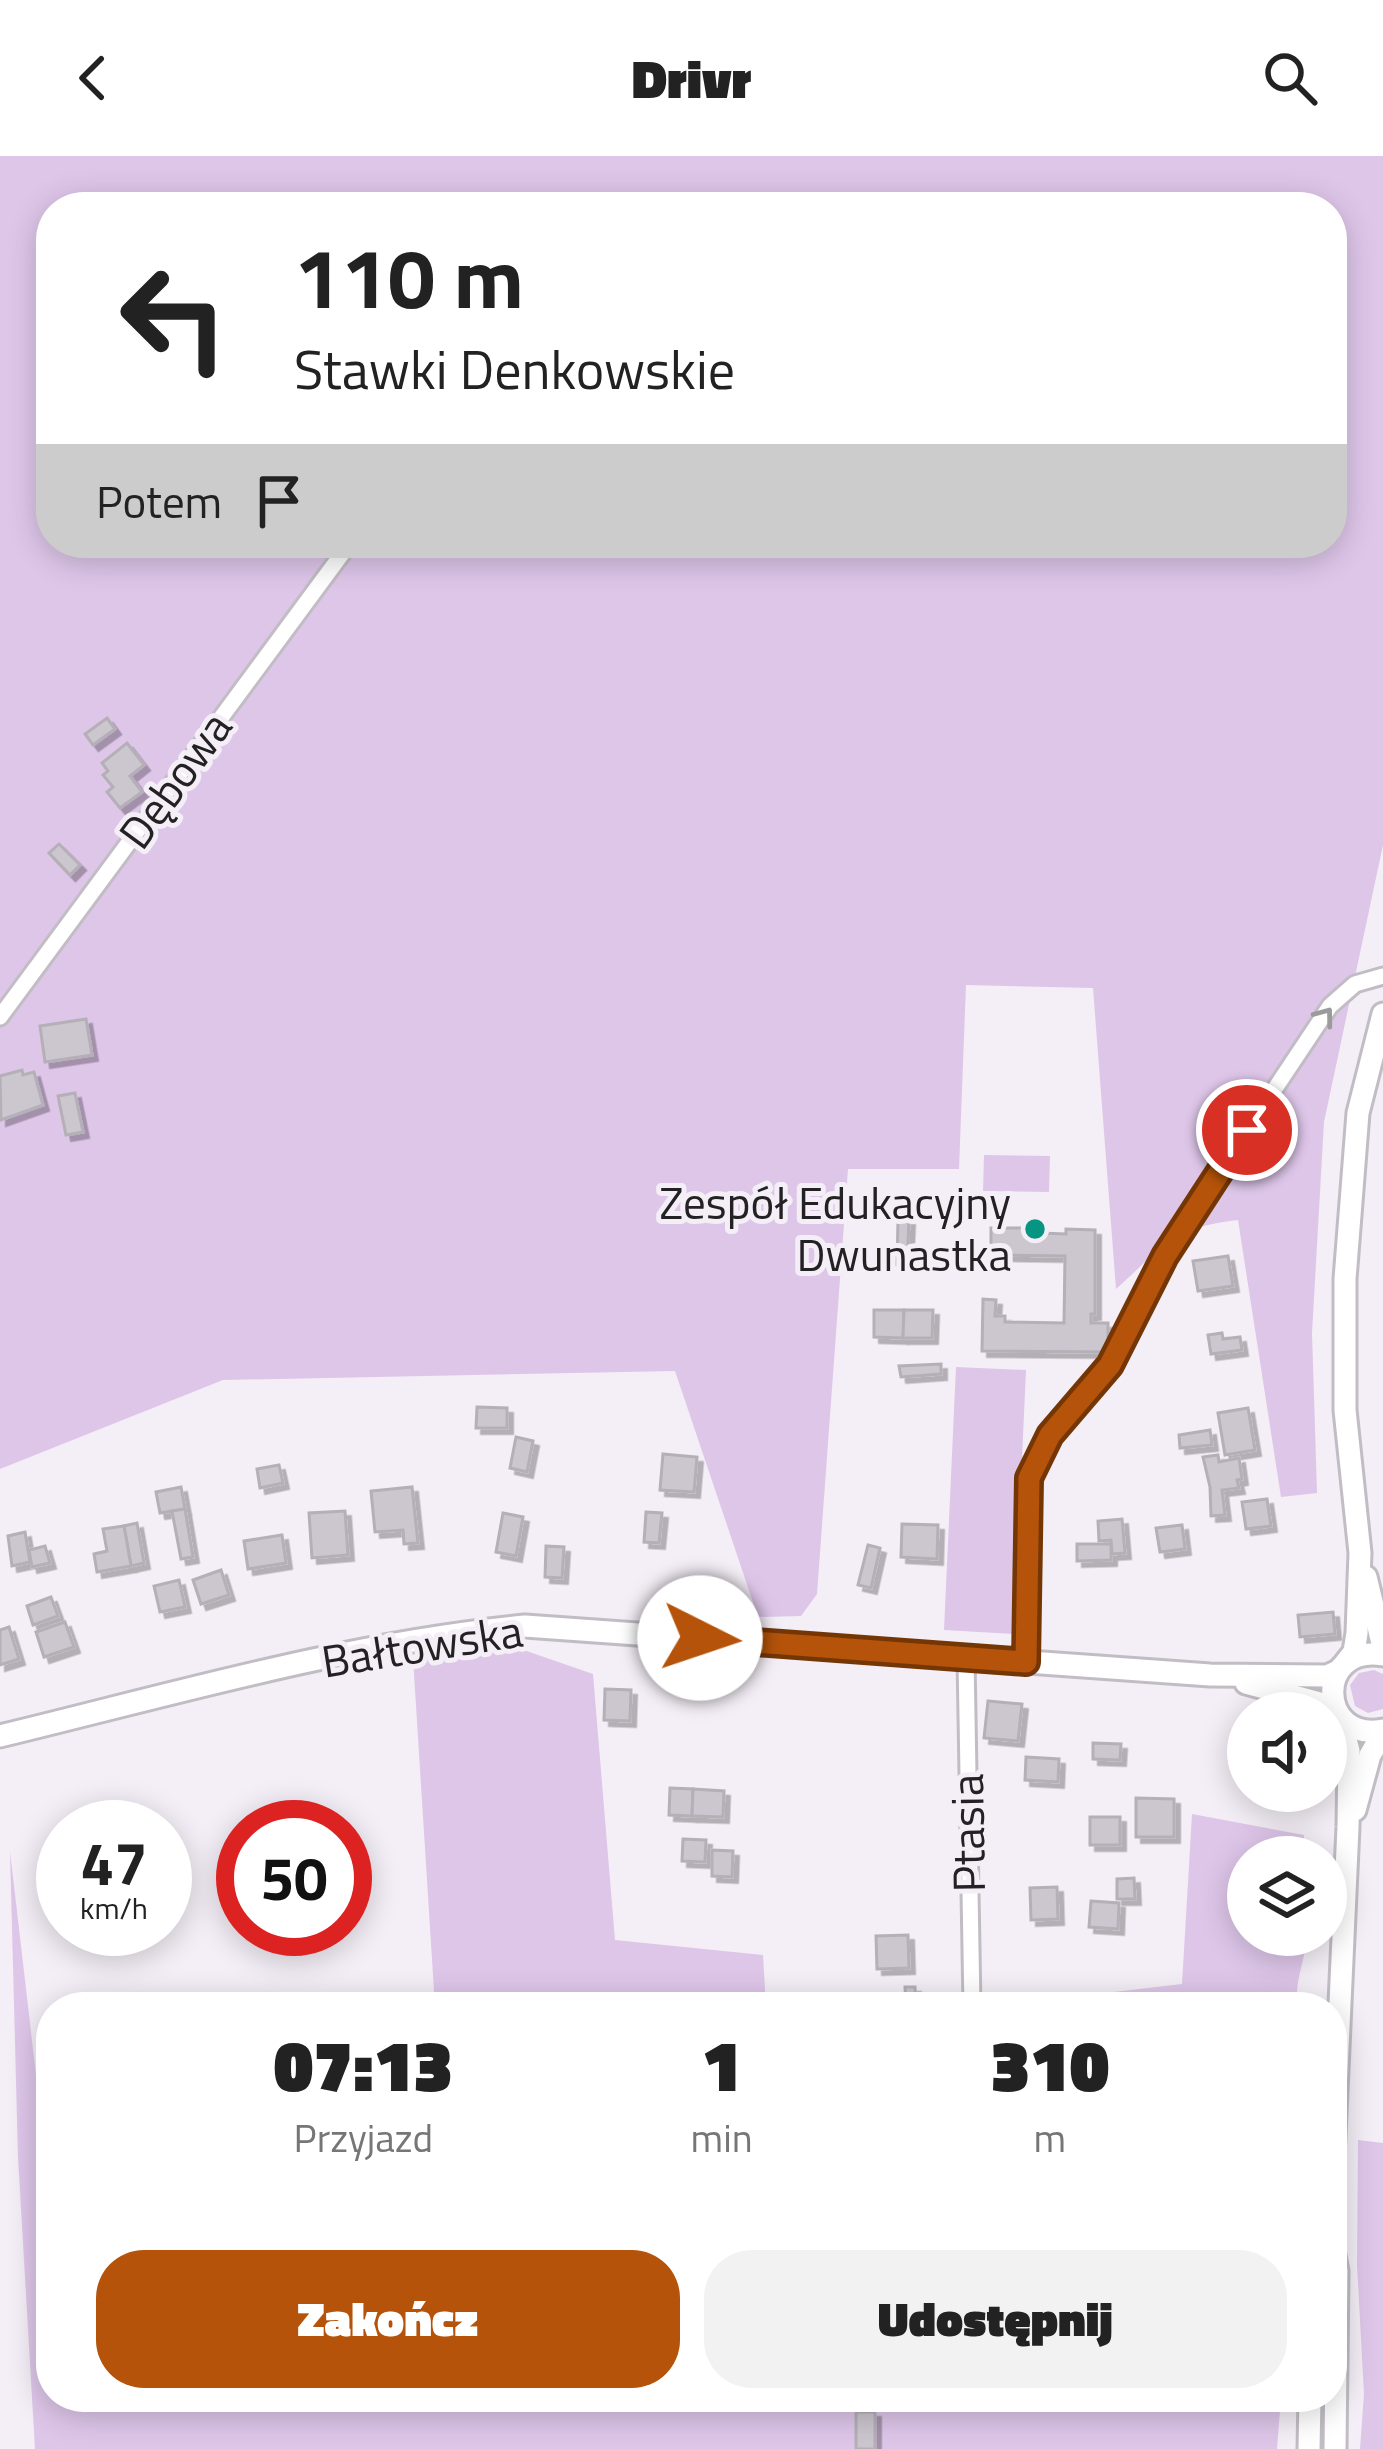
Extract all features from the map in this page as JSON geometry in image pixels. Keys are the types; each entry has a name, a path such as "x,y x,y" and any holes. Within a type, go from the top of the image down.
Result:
{"main road":[{"path":"1383,1014 1358,1113 1345,1279 1345,1410 1360,1553 1383,1651"},
{"path":"1333,1692 1342,1666 1354,1652 1360,1553"},
{"name":"Bałtowska","path":"0,1736 359,1651 436,1635 526,1626 1210,1675 1327,1676 1383,1651"},
{"name":"Bałtowska","path":"1210,1675 1268,1692"},
{"name":"Bałtowska","path":"1347,1720 1361,1731 1383,1731"},
{"path":"1348,1827 1370,1755 1383,1731"},
{"path":"1341,1992 1347,1744"},
{"path":"1309,2449 1310,2412"},
{"path":"1335,2412 1335,2449"}],"street":[{"name":"Dębowa","path":"0,1017 339,558"},
{"path":"1026,1662 1029,1478 1050,1435 1110,1365 1178,1234 1330,1006 1355,984 1383,976"},
{"name":"Ptasia","path":"966,1658 973,1992"}],"shaded area":[{"path":"0,156 1383,156 1383,845 1324,1122 1312,1333 1317,1493 1281,1497 1238,1220 1198,1228 1170,1241 1116,1289 1093,988 966,985 959,1169 848,1169 817,1594 801,1616 758,1617 675,1371 223,1380 0,1469"},
{"path":"984,1155 1050,1156 1049,1192 983,1191"},
{"path":"956,1367 1026,1370 1014,1634 944,1630"},
{"path":"518,1648 593,1674 615,1940 763,1955 765,1992 434,1992 413,1658"},
{"path":"1374,1670 1383,1674 1383,1709 1368,1713 1355,1706 1350,1685 1359,1673"},
{"path":"1192,1814 1304,1835 1227,1836 1227,1956 1303,1956 1297,1992 1114,1992 1182,1984"},
{"path":"10,1851 36,2075 36,2412 1280,2412 1277,2449 35,2449 18,2157"},
{"path":"1358,2140 1383,2143 1383,2449 1360,2449 1364,2394 1357,2265"}],"building":[{"path":"107,718 115,729 93,745 85,734"},
{"path":"127,743 144,765 130,776 142,792 120,808 107,792 113,787 103,775 108,771 102,763"},
{"path":"59,844 80,865 70,875 49,853"},
{"path":"86,1019 92,1055 45,1062 40,1026"},
{"path":"22,1070 23,1075 34,1072 43,1105 1,1120 0,1076"},
{"path":"75,1093 83,1132 66,1135 58,1096"},
{"path":"898,1220 909,1220 907,1266 897,1265"},
{"path":"991,1228 1041,1228 1040,1233 1066,1234 1066,1229 1095,1230 1095,1314 1091,1314 1091,1323 1108,1323 1108,1352 982,1351 983,1299 996,1300 995,1316 1005,1316 1005,1322 1064,1323 1065,1256 991,1255"},
{"path":"1228,1256 1233,1286 1198,1291 1193,1261"},
{"path":"874,1310 904,1310 903,1338 874,1337"},
{"path":"904,1310 933,1310 932,1338 903,1338"},
{"path":"1222,1333 1223,1339 1240,1337 1242,1350 1211,1354 1208,1335"},
{"path":"941,1364 941,1374 901,1377 899,1366"},
{"path":"477,1407 507,1408 507,1428 476,1428"},
{"path":"1248,1408 1255,1450 1225,1455 1218,1413"},
{"path":"1210,1430 1212,1445 1180,1448 1179,1435"},
{"path":"516,1437 533,1441 527,1472 510,1468"},
{"path":"663,1454 697,1457 694,1492 660,1490"},
{"path":"1218,1455 1219,1462 1239,1458 1242,1479 1237,1480 1239,1488 1222,1490 1225,1515 1211,1516 1203,1457"},
{"path":"279,1465 283,1483 260,1488 257,1469"},
{"path":"181,1487 185,1509 160,1513 156,1492"},
{"path":"412,1487 418,1543 404,1544 403,1530 375,1532 371,1491"},
{"path":"1267,1499 1271,1526 1246,1529 1242,1502"},
{"path":"185,1509 193,1557 181,1559 172,1511"},
{"path":"345,1511 348,1555 312,1558 309,1513"},
{"path":"646,1512 662,1513 659,1543 644,1542"},
{"path":"503,1513 523,1517 516,1556 496,1552"},
{"path":"1122,1519 1125,1553 1112,1554 1111,1540 1099,1541 1098,1521"},
{"path":"137,1523 144,1563 131,1566 124,1526"},
{"path":"902,1524 938,1525 937,1559 901,1557"},
{"path":"1182,1525 1185,1549 1160,1552 1156,1528"},
{"path":"124,1526 131,1566 97,1572 94,1554 107,1551 103,1529"},
{"path":"25,1532 30,1562 12,1566 8,1536"},
{"path":"282,1535 286,1563 248,1569 244,1541"},
{"path":"1077,1544 1111,1544 1111,1560 1077,1561"},
{"path":"868,1545 880,1548 871,1588 858,1585"},
{"path":"45,1546 50,1563 32,1567 29,1550"},
{"path":"546,1546 564,1547 562,1578 545,1577"},
{"path":"221,1570 229,1595 201,1604 193,1580"},
{"path":"179,1580 185,1607 160,1612 154,1586"},
{"path":"51,1597 58,1616 33,1625 27,1606"},
{"path":"1333,1612 1335,1634 1300,1637 1298,1615"},
{"path":"65,1622 74,1647 44,1657 36,1632"},
{"path":"9,1627 19,1659 0,1665 0,1630"},
{"path":"605,1689 631,1690 630,1721 604,1720"},
{"path":"988,1701 1022,1704 1018,1741 984,1738"},
{"path":"1093,1743 1121,1744 1120,1760 1093,1759"},
{"path":"1026,1757 1059,1759 1058,1782 1025,1780"},
{"path":"670,1788 693,1789 692,1816 669,1815"},
{"path":"693,1789 724,1791 723,1817 692,1816"},
{"path":"1136,1798 1174,1799 1174,1837 1136,1837"},
{"path":"1090,1817 1120,1817 1120,1845 1090,1845"},
{"path":"683,1839 706,1840 705,1862 682,1861"},
{"path":"712,1850 733,1851 732,1877 712,1876"},
{"path":"1134,1878 1135,1899 1117,1899 1117,1879"},
{"path":"1057,1887 1058,1919 1031,1920 1030,1888"},
{"path":"1091,1901 1119,1903 1118,1929 1089,1927"},
{"path":"908,1935 909,1968 877,1969 876,1936"},
{"path":"856,2412 875,2412 875,2449 856,2449"}],"place":[{"name":"Zespół Edukacyjny Dwunastka","path":"1035,1229"}],"route":[{"path":"700,1638 1026,1662 1029,1478 1050,1435 1110,1365 1165,1256 1247,1130"}]}
